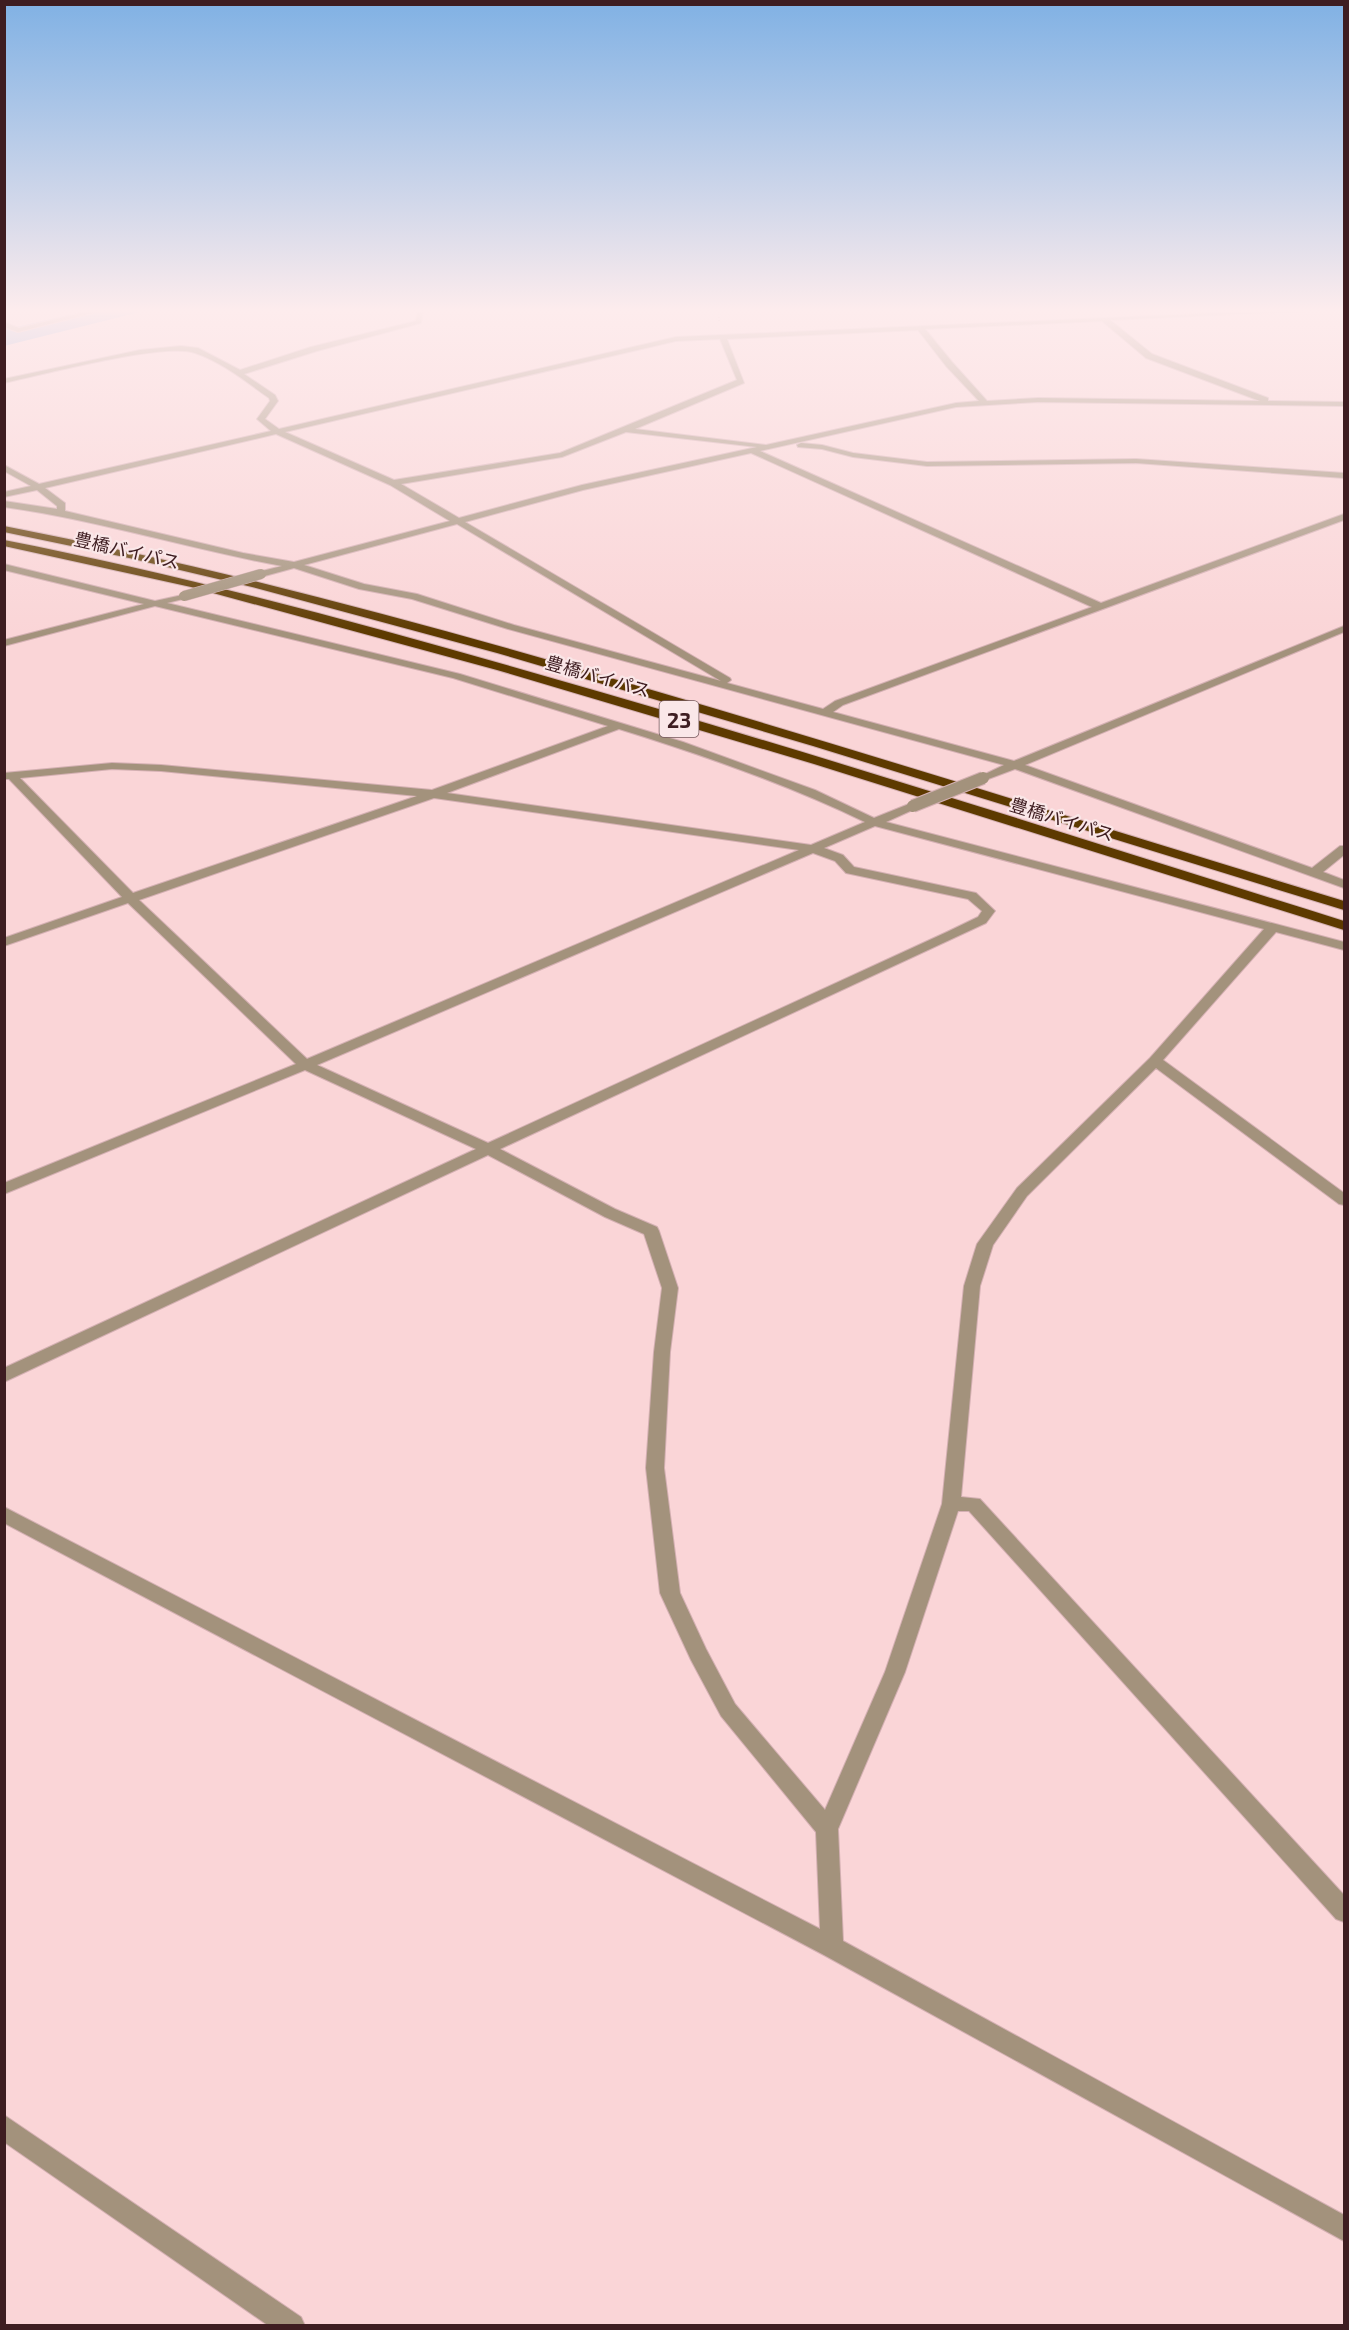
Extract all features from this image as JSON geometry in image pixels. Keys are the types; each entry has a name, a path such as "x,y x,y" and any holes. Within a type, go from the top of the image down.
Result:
{"highway":[{"name":"豊橋バイパス","path":"4,529 283,591 574,671 937,778 1344,906"},
{"name":"豊橋バイパス","path":"4,543 173,579 587,691 1344,926"}],"street":[{"path":"263,417 261,419 278,432 393,483 725,677 729,685"},
{"path":"4,495 342,417"},
{"path":"393,483 562,455 657,417"},
{"path":"4,643 582,488 777,447 902,417"},
{"path":"626,430 777,447 813,445 853,455 927,464 1136,461 1344,476"},
{"path":"754,451 1101,607"},
{"path":"4,467 63,505 60,512"},
{"path":"4,504 60,512 243,556 294,565 362,587 414,596 512,627 1015,765 1344,884"},
{"path":"824,713 839,704 1344,517"},
{"path":"4,567 456,676 679,744 811,792 873,822 1344,946"},
{"path":"4,1189 305,1065 873,822 1344,629"},
{"path":"4,942 433,794 618,726"},
{"path":"4,1376 488,1148 952,935 982,920 989,911 972,897 850,870 839,858 814,849 433,794 112,766 8,776"},
{"path":"8,776 130,898 305,1065 488,1148 610,1213 651,1231 670,1288 662,1352 655,1468 670,1593 728,1710 826,1829"},
{"path":"1314,873 1344,849"},
{"path":"832,1947 826,1829 896,1672 951,1504 972,1287 985,1244 1022,1192 1155,1060 1273,927"},
{"path":"1155,1060 1344,1200"},
{"path":"951,1504 974,1504 1344,1911"},
{"path":"4,1514 832,1947 1344,2229"},
{"path":"4,2127 291,2325"}]}
